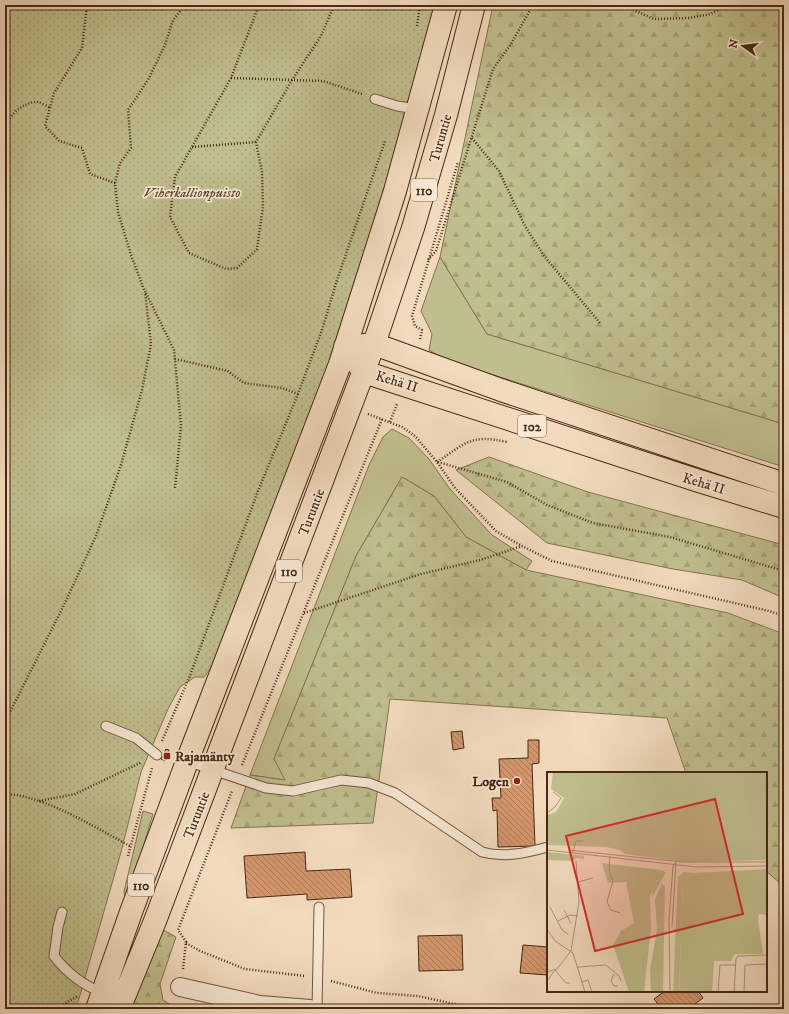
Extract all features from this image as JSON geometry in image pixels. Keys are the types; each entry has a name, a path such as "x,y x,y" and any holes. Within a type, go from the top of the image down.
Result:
{"main road":[{"name":"Turuntie","path":"106,1000 187,761 345,347 395,191 446,5"},
{"name":"Turuntie","path":"106,1000 155,922 364,372 413,228 442,130 474,5"},
{"name":"Kehä II","path":"345,347 374,344 501,390 784,484"},
{"name":"Kehä II","path":"345,347 364,372 691,479 784,506"}],"street":[{"path":"180,986 260,1005 310,1009"}],"lane":[{"path":"376,99 397,106 418,109"},
{"path":"106,726 136,738 156,755"},
{"path":"187,761 266,788 293,791 341,780 370,783 395,793 482,852 495,855 525,853 547,847"},
{"path":"317,1009 319,907"},
{"path":"62,912 58,927 54,956 63,968 106,1000"}],"path":[{"path":"88,5 82,48 54,93 46,126 59,142 82,148 90,174 115,183"},
{"path":"175,488 181,426 174,350 145,292 131,255 118,212 115,183 120,163 131,148 128,110 148,80 165,45 173,20 185,5"},
{"path":"259,5 231,78 174,177 170,217 189,253 226,269 237,268 257,249 263,207 262,172 256,142 292,80 321,36 334,5"},
{"path":"416,28 420,5"},
{"path":"458,162 428,260 436,251 493,69 511,44 533,5"},
{"path":"622,5 654,19 704,16 711,14 726,5"},
{"path":"231,78 323,81 376,99"},
{"path":"5,126 9,117 25,105 38,102 50,108"},
{"path":"127,861 156,755 189,678 258,491 298,394 322,330 337,280 387,135"},
{"path":"472,137 499,171 525,226 544,256 600,324"},
{"path":"192,147 256,142"},
{"path":"5,722 63,607 96,536 121,465 142,390 151,344 145,292"},
{"path":"175,359 228,371 244,383 282,388 298,394"},
{"path":"180,986 186,942 178,930 266,702 304,613 382,419 402,426 415,436 437,462 455,488 496,531 552,561 769,611 784,616"},
{"path":"437,462 470,440 486,437 506,442"},
{"path":"437,462 507,482 547,505 593,523 670,537 784,570"},
{"path":"304,613 421,574 480,560 522,546"},
{"path":"39,801 75,794 156,755"},
{"path":"5,794 39,801 130,846"},
{"path":"55,1009 106,1000"}],"green space":[{"name":"Viherkallionpuisto","path":"5,5 439,5 424,64 321,389 213,665 204,677 195,677 180,687 168,709 141,772 121,852 76,1009 5,1009"},
{"path":"493,5 784,5 784,424 487,334 440,257"},
{"path":"440,257 487,334 784,424 784,467 446,360 429,350 432,334 421,311"},
{"path":"392,429 409,438 429,459 450,489 492,535 532,561 526,570 466,537 434,496 402,477 356,556 274,759 286,780 250,775 369,465 383,437"},
{"path":"489,457 588,492 784,545 784,598 742,580 673,569 547,543 456,470"},
{"path":"402,477 434,496 466,537 526,570 728,613 784,634 784,884 781,884 767,872 767,772 686,772 667,718 390,699 373,823 231,828 250,775 285,780 274,759 356,556"},
{"path":"143,811 153,814 127,900 124,892"},
{"path":"158,927 176,937 160,984 163,1000 174,1007 173,1009 124,1009"}],"building":[{"path":"462,731 464,748 453,750 451,732"},
{"name":"Logen","path":"528,740 539,740 539,763 532,764 535,846 498,847 497,810 493,811 492,798 501,798 499,759 528,758"},
{"path":"166,749 169,750 165,761 161,759"},
{"path":"305,852 306,871 350,869 352,897 307,900 307,894 247,898 244,856"},
{"path":"779,913 784,913 784,932 783,932"},
{"path":"462,935 463,970 419,971 418,936"},
{"path":"523,945 547,947 547,975 520,973"},
{"path":"664,992 699,992 703,998 688,1009 662,1009 654,999"}],"place":[{"name":"Rajamänty","path":"167,756"},
{"name":"Logen","path":"517,781"}]}
